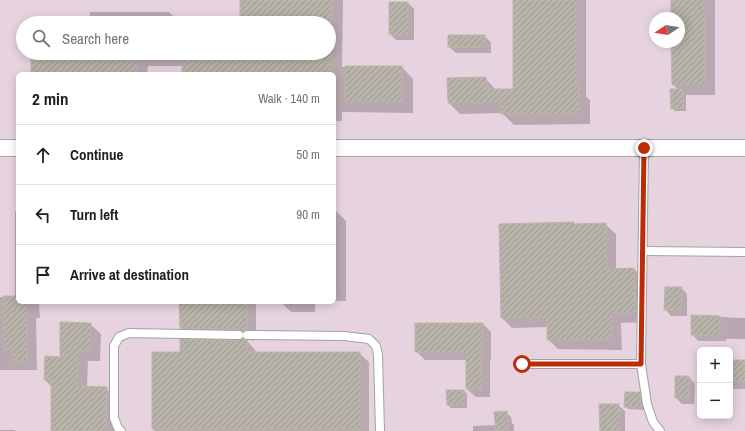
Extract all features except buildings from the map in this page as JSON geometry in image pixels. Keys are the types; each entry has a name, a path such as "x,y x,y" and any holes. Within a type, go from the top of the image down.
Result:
{"street":[{"path":"0,148 16,148"},
{"path":"336,148 745,148"}],"lane":[{"path":"644,148 641,364 647,404 653,422 660,431"},
{"path":"643,251 745,252"},
{"path":"121,431 118,428 114,418 114,346 119,337 128,333 344,336 369,339 376,346 378,355 380,431"},
{"path":"522,364 641,364"}],"shaded area":[{"path":"0,0 745,0 745,431 0,431"}],"route":[{"path":"522,364 641,364 644,148"}]}
